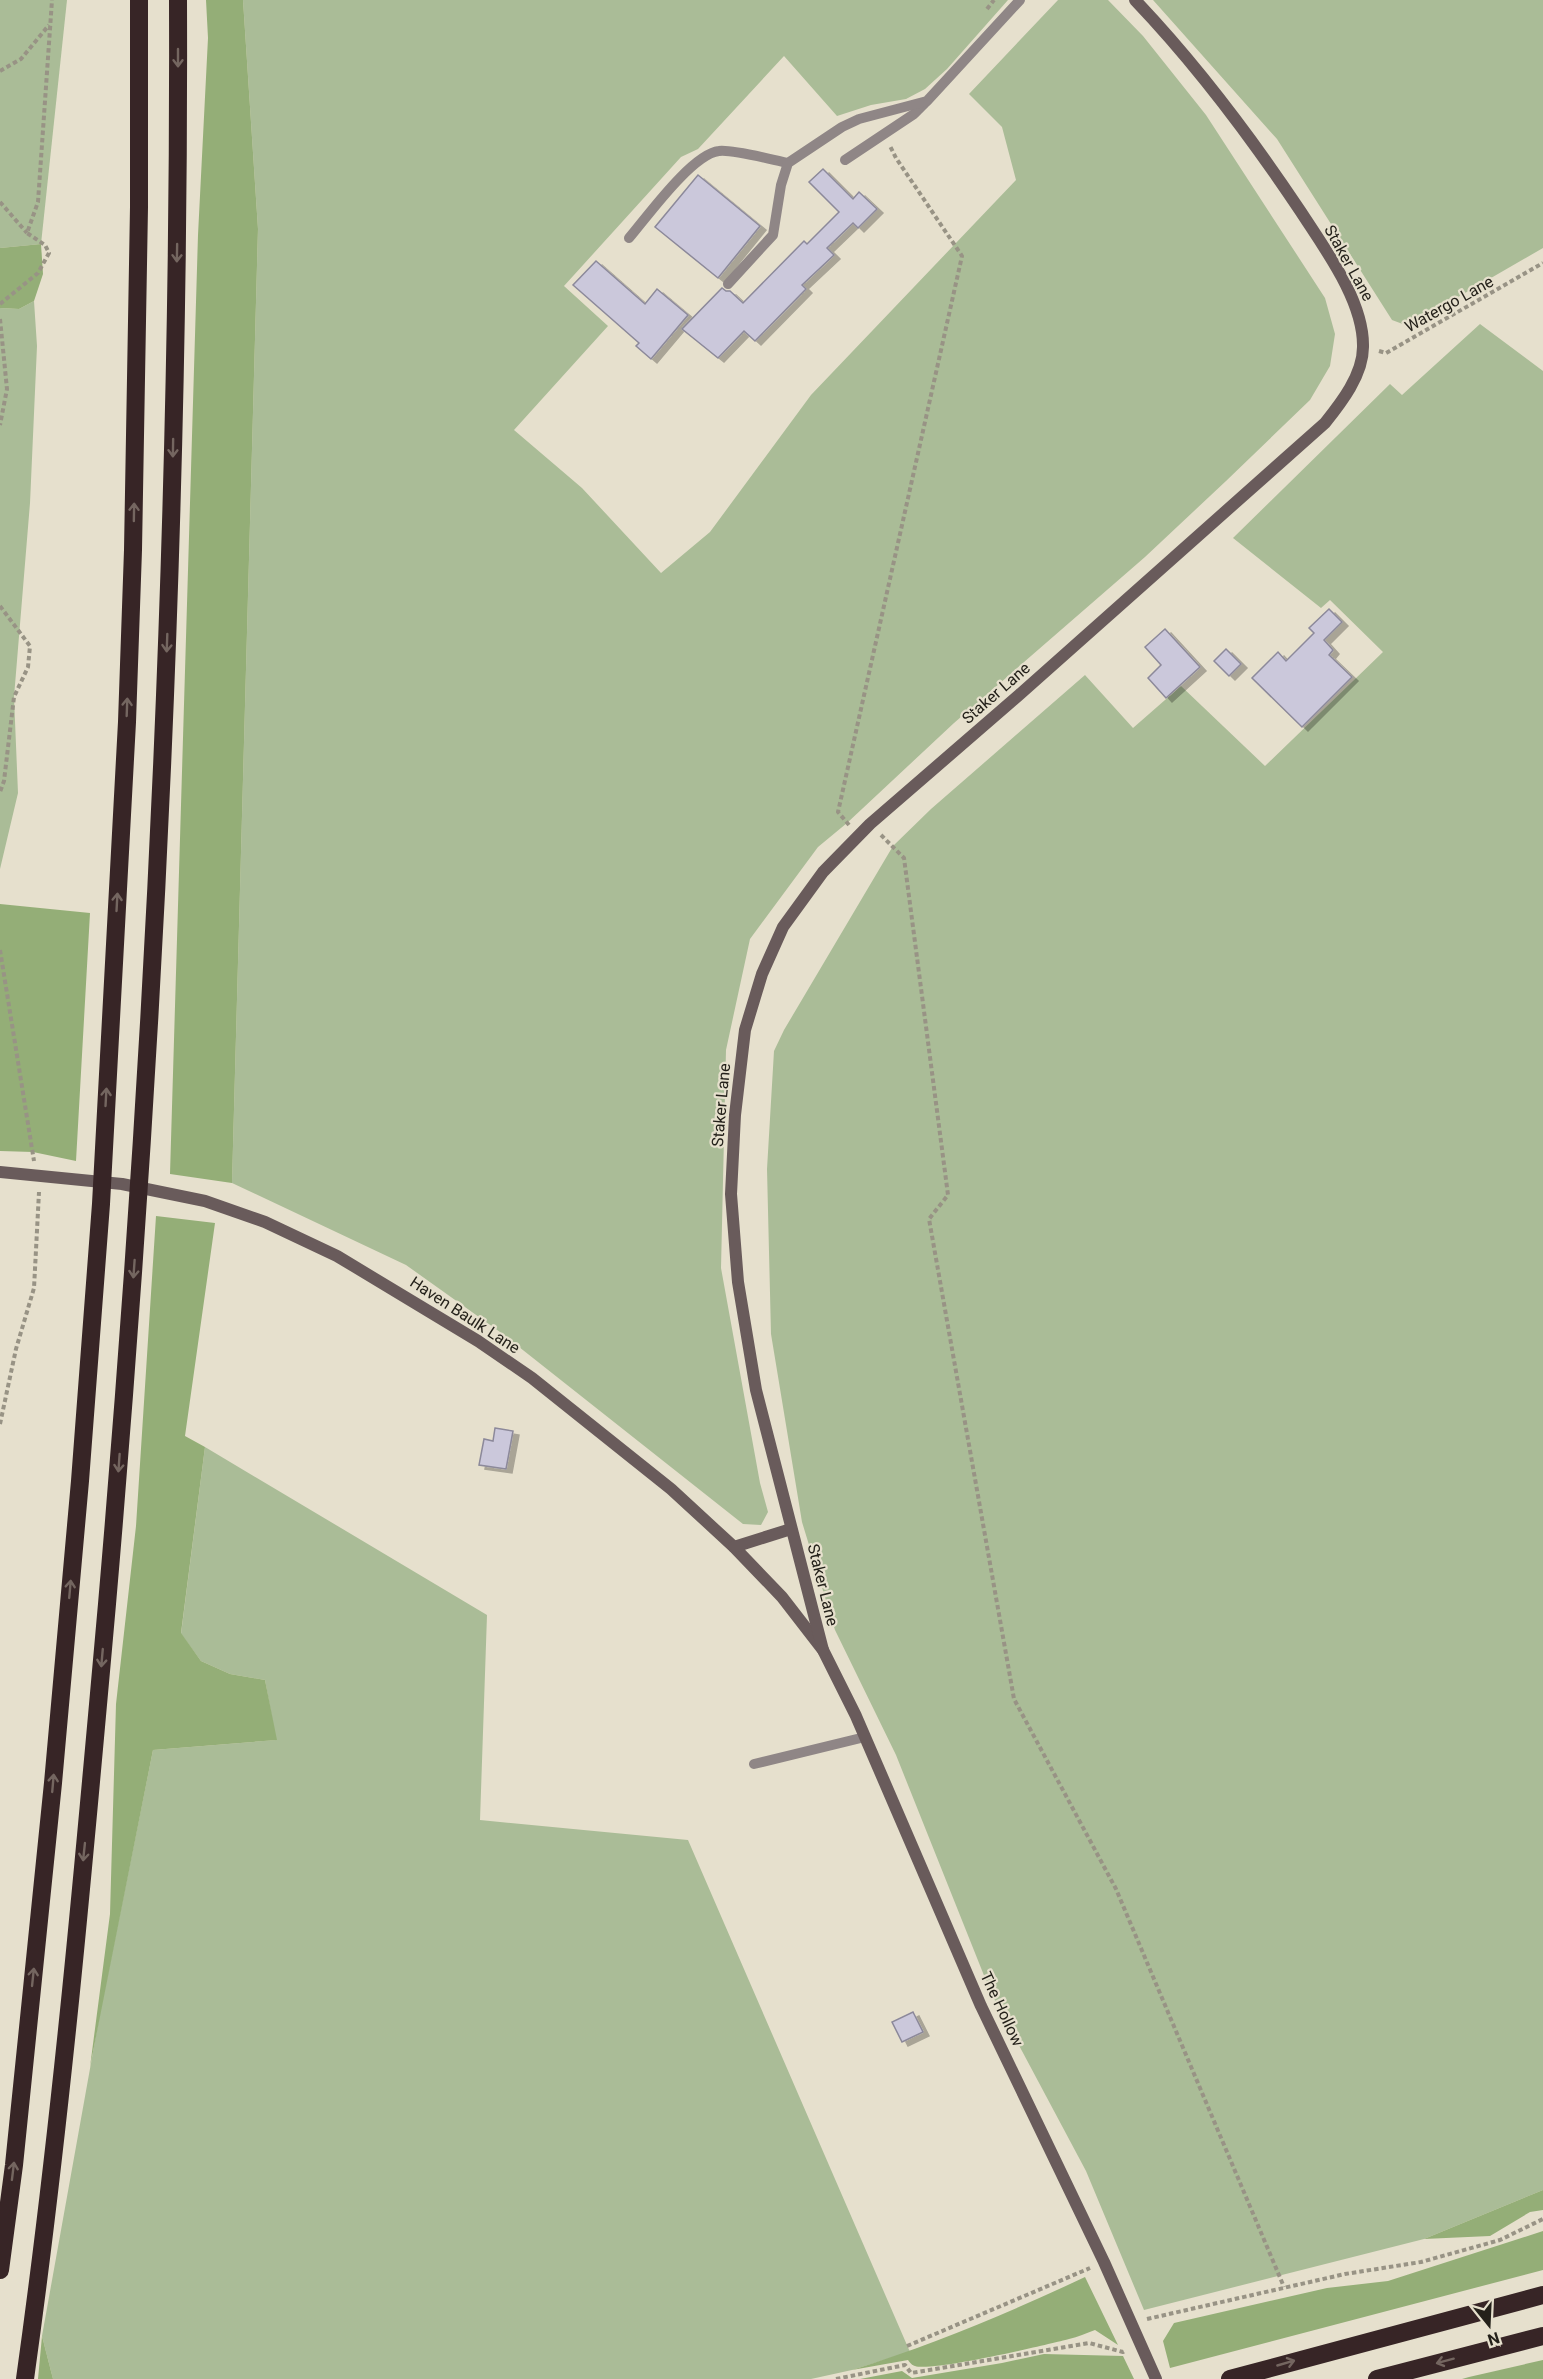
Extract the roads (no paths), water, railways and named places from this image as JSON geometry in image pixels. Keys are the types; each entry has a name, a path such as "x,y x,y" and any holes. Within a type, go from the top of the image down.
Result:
{"highway":[{"path":"0,2270 14,2165 53,1783 79,1492 101,1204 127,722 133,550 139,207 139,0"},
{"path":"25,2379 43,2254 91,1784 139,1210 166,681 173,479 178,210 178,0"},
{"path":"1230,2379 1543,2295"},
{"path":"1377,2379 1543,2336"}],"street":[{"name":"Staker Lane","path":"823,1650 756,1390 738,1282 731,1194 735,1115 745,1030 762,974 783,927 823,872 870,824 1325,423 1342,401 1356,374 1364,349 1361,320 1344,282 1302,214 1260,150 1166,32 1135,0"},
{"name":"Haven Baulk Lane","path":"0,1172 122,1184 205,1201 265,1222 337,1256 478,1341 532,1378 671,1489 734,1547 782,1597 823,1650"},
{"name":"Staker Lane","path":"734,1547 791,1528"},
{"name":"The Hollow","path":"823,1650 865,1737 981,2006 1104,2262 1156,2379"}],"lane":[{"path":"845,160 914,114 1020,0"},
{"path":"728,284 773,235 781,185 788,163 811,146 850,123 927,101"},
{"path":"629,238 685,172 704,156 719,151 788,163"},
{"path":"754,1764 865,1737"}]}
